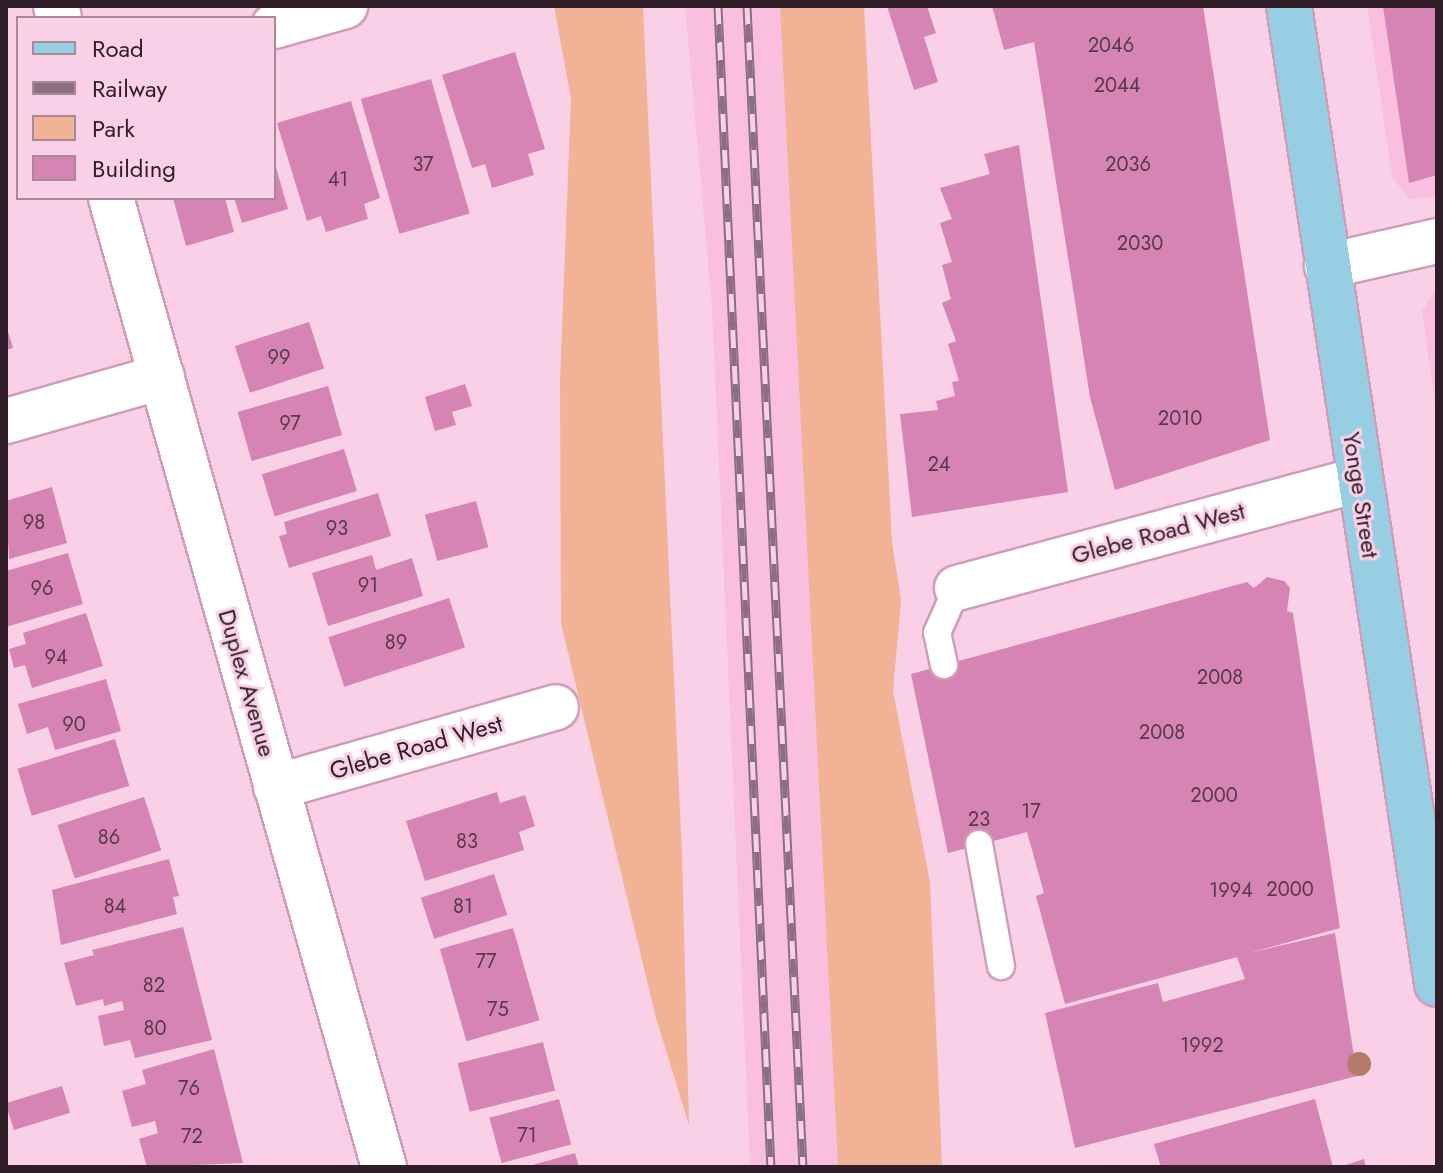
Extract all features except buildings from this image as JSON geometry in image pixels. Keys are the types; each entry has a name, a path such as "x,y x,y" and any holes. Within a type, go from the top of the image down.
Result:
{"main road":[{"name":"Yonge Street","path":"1289,6 1358,480 1433,932 1437,984"}],"street":[{"path":"276,25 345,6"},
{"name":"Duplex Avenue","path":"112,200 384,1167"},
{"path":"1327,266 1437,241"},
{"path":"6,421 162,377"},
{"name":"Glebe Road West","path":"957,588 1358,480"},
{"name":"Glebe Road West","path":"276,787 556,707"}],"lane":[{"path":"944,665 937,633 957,588"},
{"path":"979,844 1001,966"}],"shaded area":[{"path":"685,6 780,6 838,1167 750,1167 712,308"},
{"path":"1367,6 1437,6 1437,196 1409,199 1392,177"},
{"path":"1437,288 1437,418 1422,311"}],"green space":[{"path":"554,6 643,7 682,854 689,1125 656,1018 561,623 560,380 571,99"},
{"path":"780,6 864,6 892,542 901,600 893,691 930,882 942,1167 838,1167"}],"railway":[{"path":"718,6 771,1167"},
{"path":"747,6 803,1167"}]}
